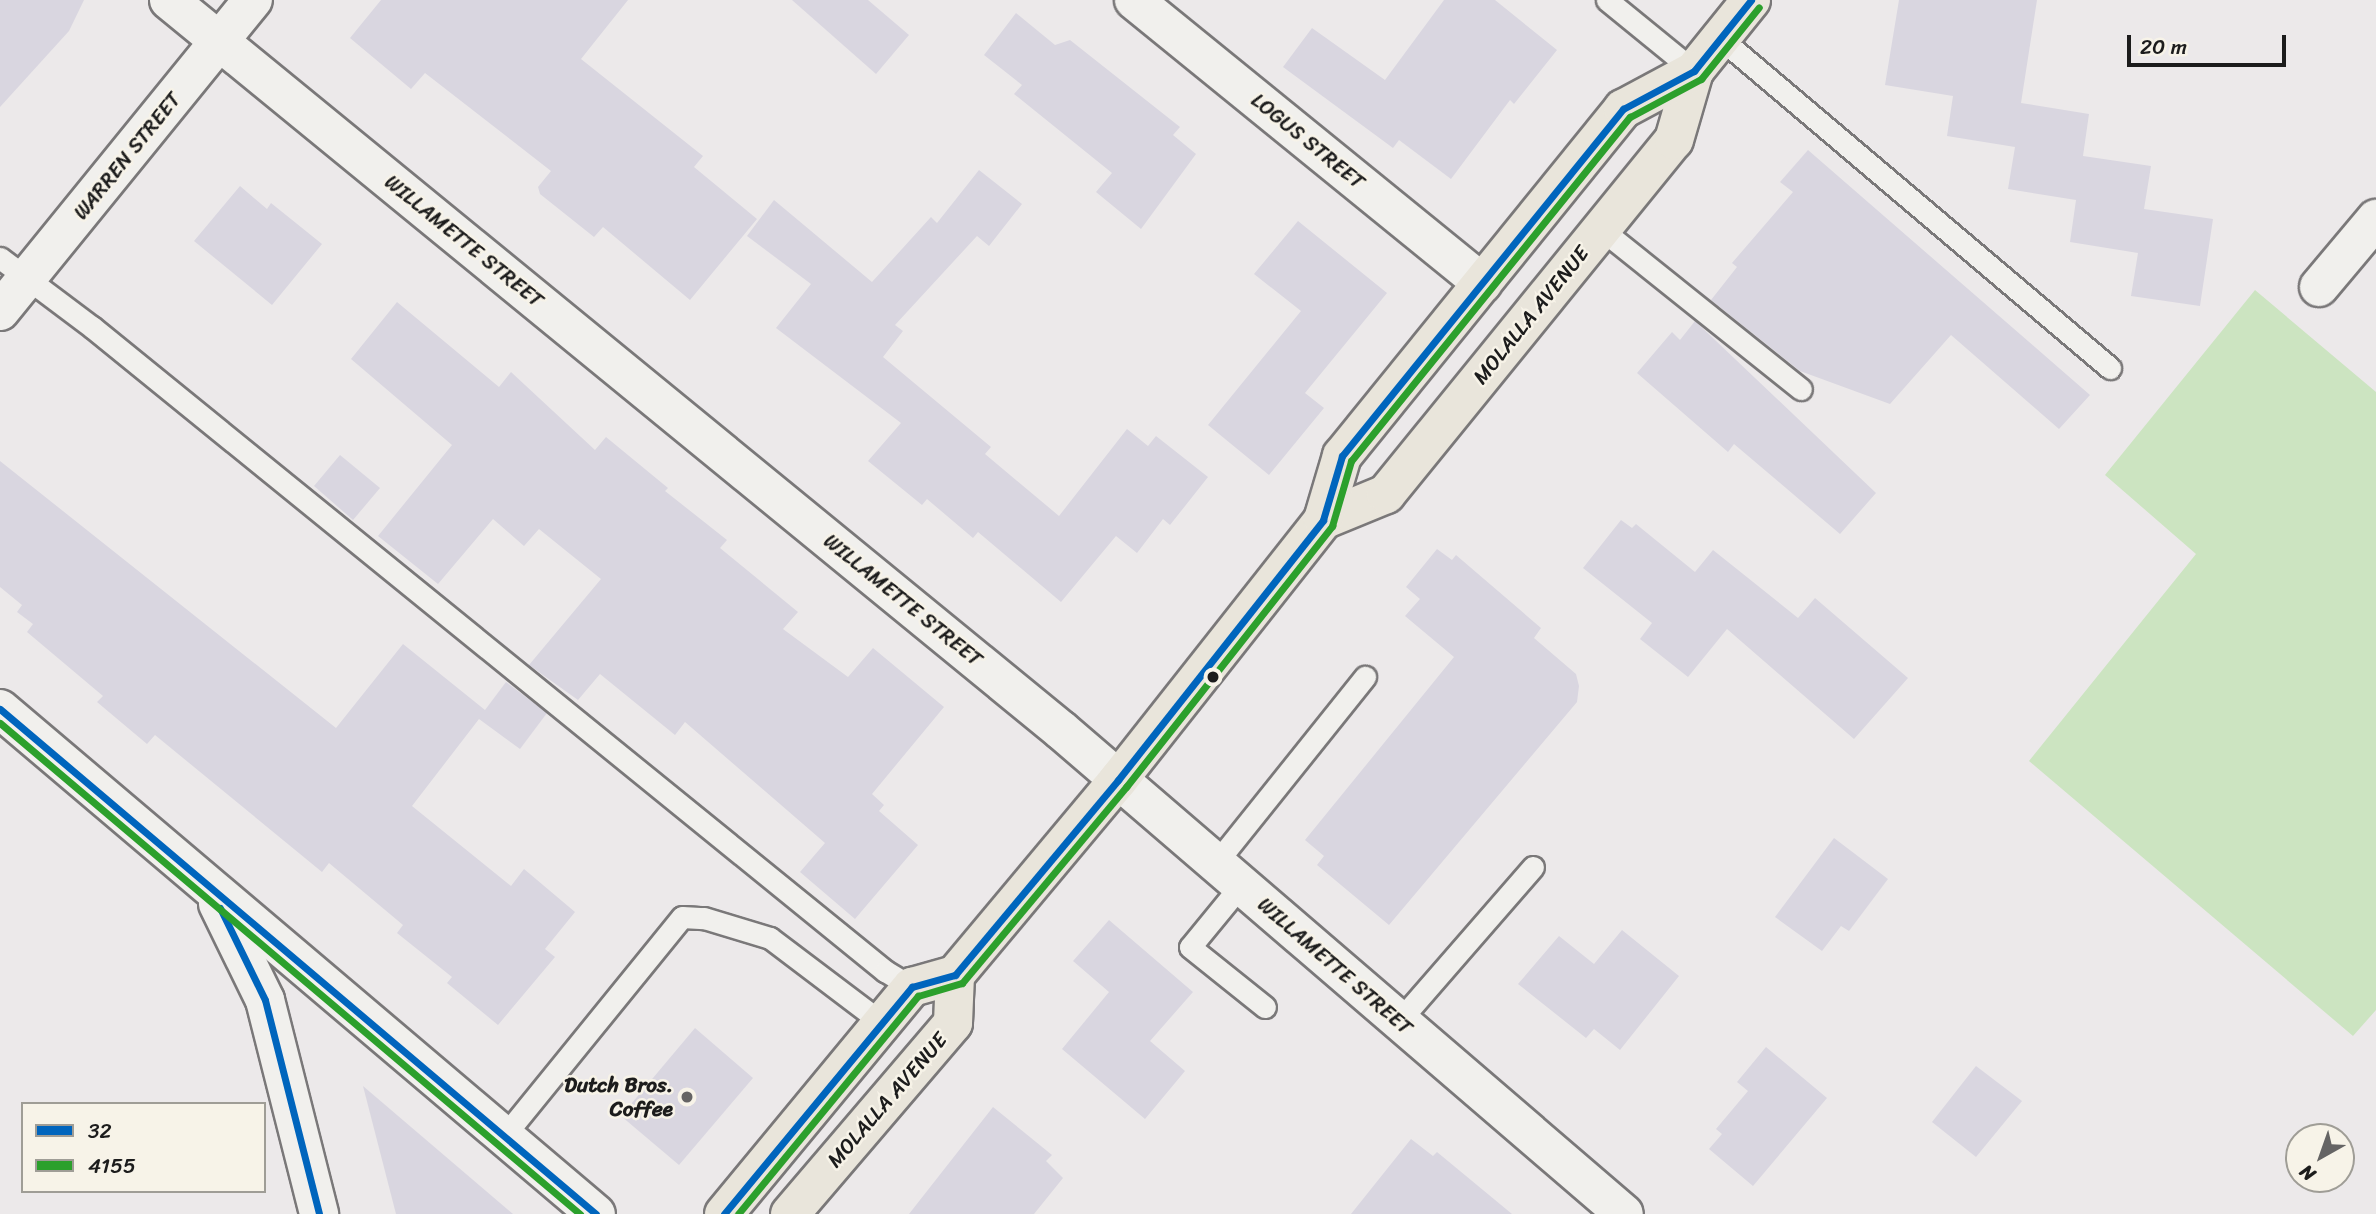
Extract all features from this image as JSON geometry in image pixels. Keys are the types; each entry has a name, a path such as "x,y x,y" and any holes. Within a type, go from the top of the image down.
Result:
{"main road":[{"name":"MOLALLA AVENUE","path":"1323,520 1386,494 1674,140 1694,71 1751,0"},
{"name":"MOLALLA AVENUE","path":"790,1214 953,1023 955,975 1118,780 1323,520 1342,456 1623,109 1694,71"},
{"path":"724,1214 912,986 955,975"}],"street":[{"name":"WILLAMETTE STREET","path":"169,0 1118,780 1624,1214"},
{"name":"WARREN STREET","path":"0,311 13,268 221,42 253,0"},
{"name":"LOGUS STREET","path":"1134,0 1482,283"},
{"path":"2319,287 2376,219"},
{"path":"0,709 596,1214"},
{"path":"200,880 226,916 265,1000 319,1214"}],"lane":[{"path":"1607,0 1694,71"},
{"path":"1720,38 2110,368"},
{"path":"1601,229 1801,389"},
{"path":"13,268 92,327 885,971 912,986"},
{"path":"1265,1007 1190,947 1228,875 1365,677"},
{"path":"1399,1021 1533,867"},
{"path":"504,1136 682,917 704,918 770,939 881,1022"}],"green space":[{"path":"2255,290 2376,392 2376,1010 2353,1036 2029,761 2196,554 2105,475"}],"building":[{"path":"0,0 84,0 69,31 0,107"},
{"path":"381,0 628,0 581,59 703,156 694,167 757,219 690,300 603,227 594,237 540,194 538,187 551,171 425,73 411,89 350,38"},
{"path":"792,0 868,0 909,35 876,74"},
{"path":"1444,0 1495,0 1557,50 1514,104 1510,100 1451,179 1399,140 1393,148 1283,67 1312,28 1385,80"},
{"path":"1899,0 2037,0 2021,103 2089,114 2083,156 2151,166 2144,209 2213,219 2200,306 2131,296 2138,253 2070,242 2076,200 2008,189 2015,147 1947,136 1953,96 1885,85"},
{"path":"1016,13 1055,45 1070,40 1180,127 1173,135 1196,154 1141,229 1096,192 1112,173 1014,94 1022,85 984,55"},
{"path":"1808,150 2090,395 2059,429 1951,335 1890,404 1800,371 1711,300 1737,267 1732,263 1793,192 1780,182"},
{"path":"979,170 1022,204 989,246 977,236 895,325 903,331 883,357 991,447 985,454 1059,516 1127,429 1148,446 1156,436 1208,477 1170,525 1163,519 1137,553 1116,536 1061,602 978,532 973,538 927,499 922,505 868,461 901,423 776,328 811,284 747,236 774,200 872,282 931,217 937,223"},
{"path":"240,186 267,209 271,203 322,244 272,305 194,241"},
{"path":"1298,221 1387,293 1305,393 1324,408 1269,475 1208,425 1301,311 1254,274"},
{"path":"397,302 499,387 511,372 595,450 606,437 668,488 665,491 727,540 720,548 798,612 783,629 848,677 873,648 944,707 872,794 884,805 879,811 918,845 855,919 800,872 825,843 685,722 675,735 600,674 578,700 529,665 601,579 539,529 524,546 493,519 438,584 378,536 452,445 351,359"},
{"path":"1695,321 1876,493 1840,534 1734,444 1728,452 1637,373 1672,332 1680,340"},
{"path":"340,455 380,488 353,520 314,486"},
{"path":"0,461 336,728 403,644 485,710 506,682 547,713 520,749 479,719 412,806 511,886 524,869 575,912 545,949 555,957 498,1025 447,983 452,977 397,933 403,925 329,863 322,872 155,735 147,744 97,702 103,696 27,632 33,624 17,612 22,605 0,587"},
{"path":"1621,520 1632,528 1636,524 1695,572 1713,550 1798,618 1815,598 1908,678 1854,739 1727,629 1688,677 1640,639 1652,623 1583,568"},
{"path":"1437,549 1452,560 1456,555 1541,628 1534,638 1576,674 1579,686 1577,702 1389,925 1317,865 1324,856 1305,840 1454,657 1405,616 1420,599 1406,587"},
{"path":"1834,838 1888,879 1849,931 1841,926 1822,951 1775,917"},
{"path":"1109,920 1193,992 1150,1041 1185,1071 1145,1119 1062,1049 1109,992 1073,961"},
{"path":"1622,930 1679,976 1620,1050 1594,1029 1586,1038 1518,984 1559,936 1594,964"},
{"name":"Dutch Bros. Coffee","path":"695,1028 753,1078 679,1165 621,1116"},
{"path":"1766,1047 1827,1098 1753,1186 1709,1149 1722,1134 1716,1129 1748,1091 1737,1082"},
{"path":"1976,1066 2022,1101 1976,1157 1932,1122"},
{"path":"363,1086 513,1214 396,1214"},
{"path":"993,1107 1052,1155 1046,1161 1063,1178 1034,1214 909,1214"},
{"path":"1411,1139 1433,1156 1437,1152 1512,1214 1351,1214"}],"transit line":[{"name":"32","path":"724,1214 912,987 955,975 1118,780 1323,520 1342,456 1623,109 1694,71 1751,0"},
{"name":"4155","path":"738,1214 918,996 962,983 1126,787 1332,526 1351,461 1630,117 1701,79 1759,7"},
{"name":"32","path":"0,709 596,1214"},
{"name":"4155","path":"0,723 580,1214"},
{"name":"32","path":"220,908 265,1000 319,1214"}],"place":[{"name":"Dutch Bros. Coffee","path":"687,1097"}]}
